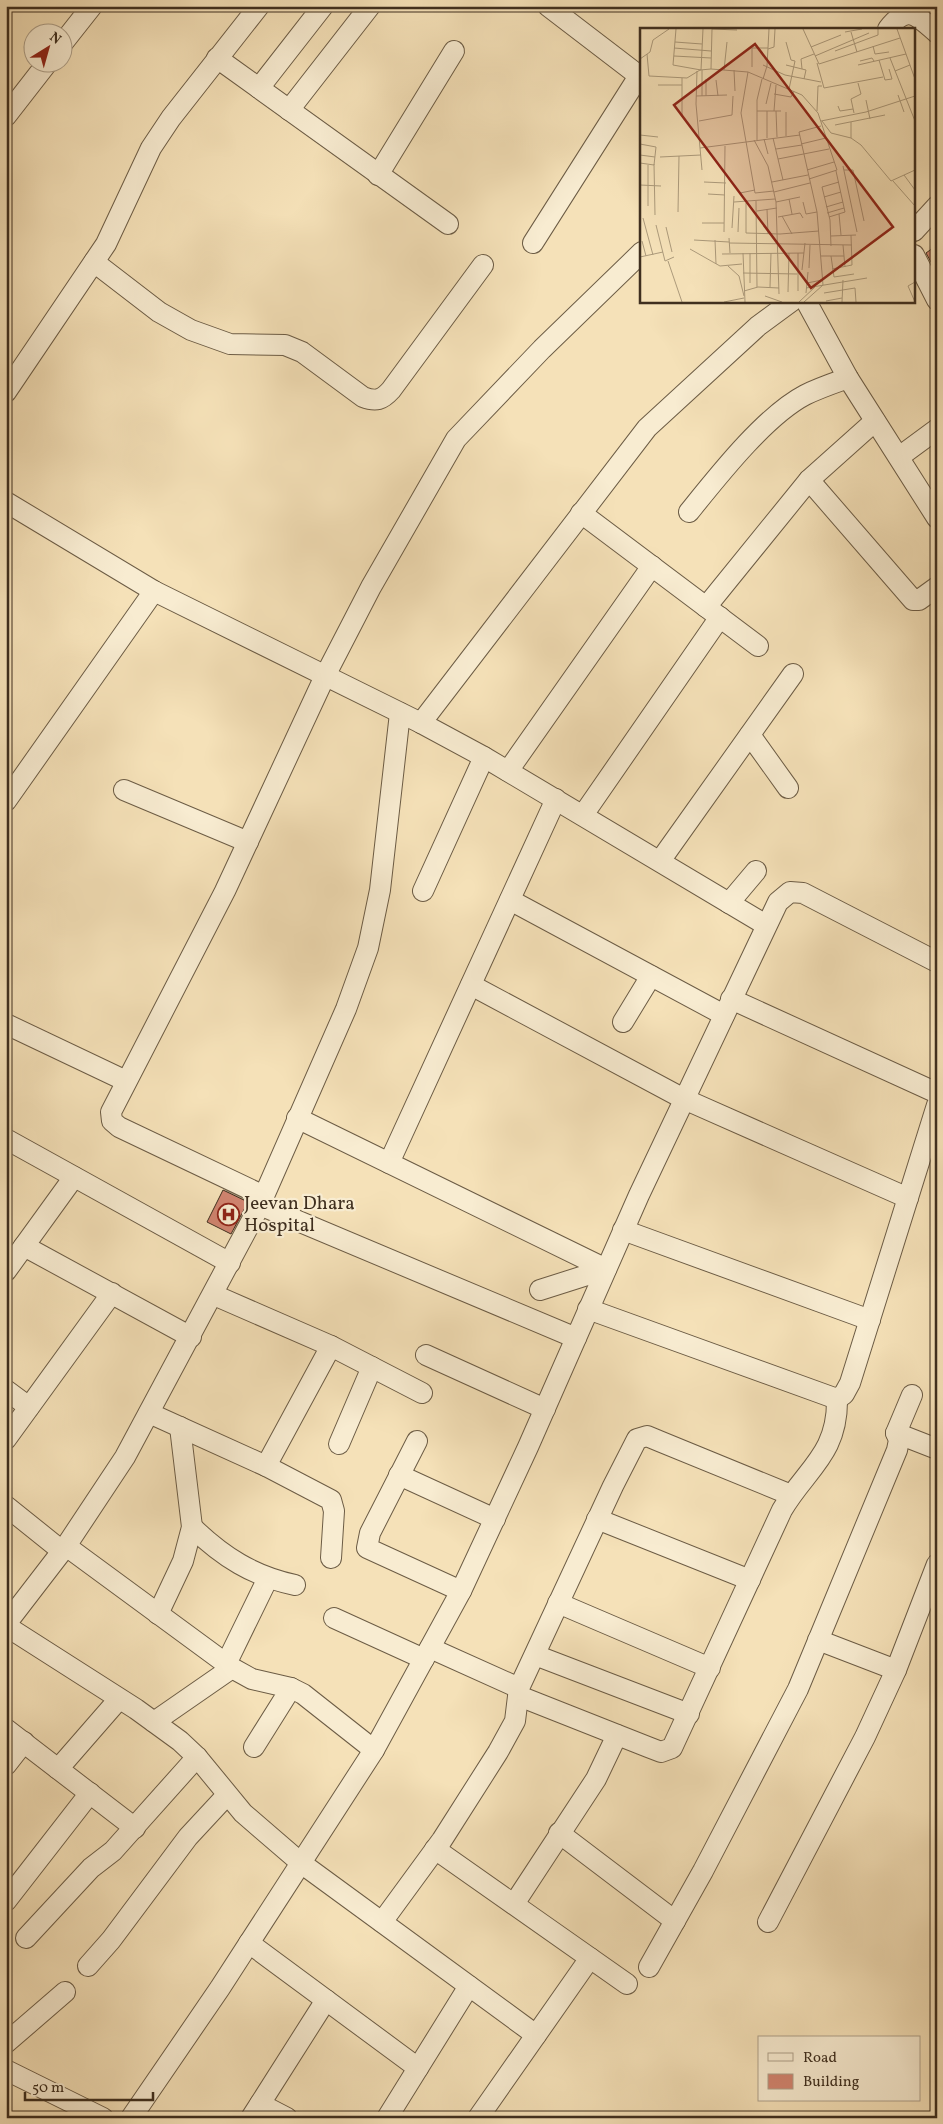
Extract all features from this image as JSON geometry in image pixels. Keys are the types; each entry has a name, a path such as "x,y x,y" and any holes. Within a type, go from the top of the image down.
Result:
{"street":[{"path":"72,31 92,6"},
{"path":"6,392 106,244 151,148 171,118 259,6"},
{"path":"258,88 323,6"},
{"path":"289,110 370,6"},
{"path":"548,6 570,12 640,76"},
{"path":"889,28 898,17 905,13 915,15 937,33"},
{"path":"378,175 454,52"},
{"path":"217,58 448,224"},
{"path":"6,116 40,72"},
{"path":"533,243 640,79"},
{"path":"916,230 937,206"},
{"path":"576,1338 262,1201 120,1127 112,1120 111,1112 225,891 325,676 371,587 456,439 542,349 640,254"},
{"path":"916,259 937,300"},
{"path":"94,262 160,312 191,330 230,344 285,345 302,352 363,398 372,401 382,399 391,390 483,265"},
{"path":"421,723 647,428 669,405 758,326 805,302 848,378 937,518"},
{"path":"689,512 754,438 784,410 805,395 848,378"},
{"path":"583,815 713,612 809,480 875,421"},
{"path":"899,457 937,429"},
{"path":"809,480 914,600 919,600 937,587"},
{"path":"6,502 154,591 421,723 484,757 766,925"},
{"path":"581,513 758,646"},
{"path":"508,771 652,566"},
{"path":"6,801 154,591"},
{"path":"660,861 793,674"},
{"path":"400,713 380,890 368,948 346,1010 262,1201 191,1337 106,1487 64,1548 6,1625 154,1722 197,1757 243,1813 301,1863 536,2035"},
{"path":"750,735 788,788"},
{"path":"423,891 484,757"},
{"path":"124,790 248,842"},
{"path":"389,1163 556,800"},
{"path":"730,903 756,870"},
{"path":"131,2118 249,1943 374,1750 461,1591 623,1230 778,902 790,892 803,892 937,962"},
{"path":"510,900 651,976 937,1093"},
{"path":"623,1022 651,976"},
{"path":"471,985 684,1099 908,1198"},
{"path":"6,1024 126,1082"},
{"path":"837,1399 844,1394 850,1383 937,1105"},
{"path":"297,1118 606,1269"},
{"path":"6,1139 230,1263"},
{"path":"6,1271 74,1177"},
{"path":"623,1230 870,1320"},
{"path":"24,1246 191,1337"},
{"path":"540,1290 606,1269"},
{"path":"6,1439 112,1294"},
{"path":"214,1295 331,1346 422,1392"},
{"path":"588,1309 837,1399"},
{"path":"266,1466 331,1346"},
{"path":"426,1355 544,1409"},
{"path":"339,1444 372,1367"},
{"path":"6,1390 29,1408"},
{"path":"649,1967 703,1872 798,1689 897,1450 899,1440 896,1433 912,1395"},
{"path":"334,1618 427,1653 648,1747 661,1752 667,1751 676,1743 791,1495 812,1471 824,1453 837,1419 837,1399"},
{"path":"149,1412 266,1466 331,1500 334,1511 331,1558"},
{"path":"158,1614 183,1561 192,1527 180,1427"},
{"path":"896,1433 937,1449"},
{"path":"382,1922 435,1849 498,1752 514,1722 519,1692 534,1655 630,1448 637,1439 647,1436 791,1495"},
{"path":"417,1441 370,1533 367,1548 461,1591"},
{"path":"400,1475 494,1519"},
{"path":"6,1506 229,1666 252,1680 291,1688 303,1694 374,1750"},
{"path":"597,1520 750,1580"},
{"path":"192,1527 214,1548 240,1566 268,1578 295,1585"},
{"path":"768,1922 834,1799 896,1670 937,1564"},
{"path":"154,1722 229,1666 268,1578"},
{"path":"558,1603 710,1668"},
{"path":"818,1640 896,1670"},
{"path":"534,1655 689,1714"},
{"path":"254,1747 291,1688"},
{"path":"58,1769 119,1699"},
{"path":"6,1729 135,1828"},
{"path":"514,1904 596,1779 618,1735"},
{"path":"6,1765 24,1742"},
{"path":"26,1938 91,1868 113,1852 197,1757"},
{"path":"6,1902 90,1794"},
{"path":"88,1966 111,1940 188,1837 227,1795"},
{"path":"559,1833 675,1921"},
{"path":"435,1849 627,1984"},
{"path":"249,1943 418,2068"},
{"path":"478,2118 590,1958"},
{"path":"388,2118 469,1986"},
{"path":"6,2043 65,1992"},
{"path":"287,2118 255,2111 326,2000"},
{"path":"6,2070 103,2118"}],"building":[{"path":"937,245 937,273 926,253"},
{"path":"223,1190 248,1202 231,1234 207,1222"}],"place":[{"name":"Jeevan Dhara Hospital","path":"228,1215"}]}
